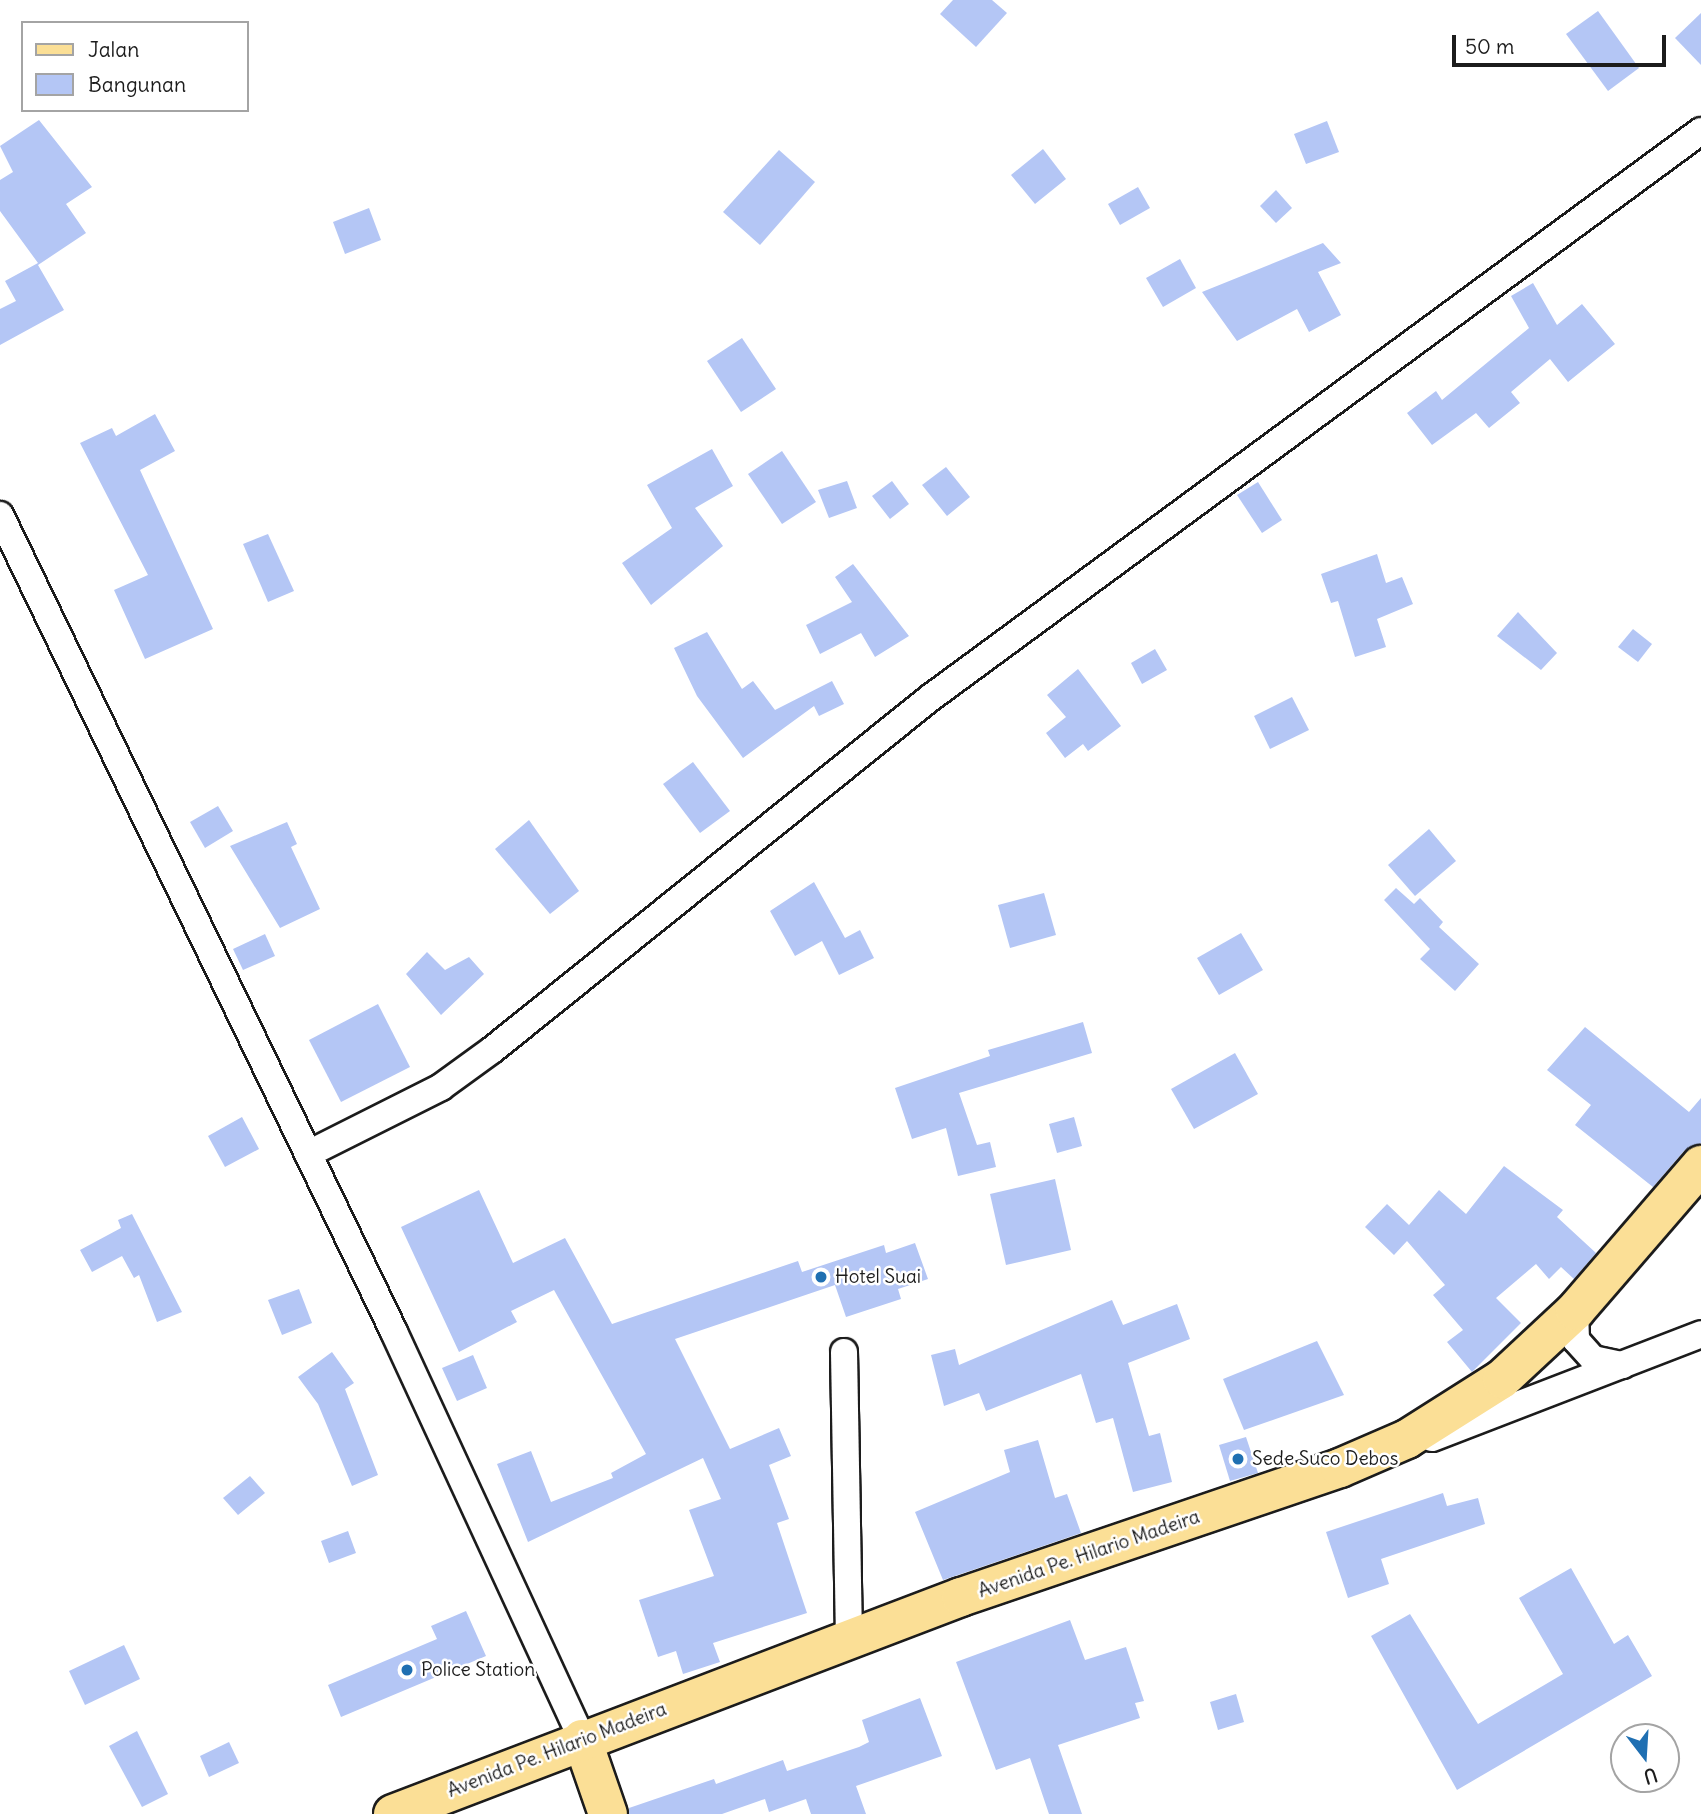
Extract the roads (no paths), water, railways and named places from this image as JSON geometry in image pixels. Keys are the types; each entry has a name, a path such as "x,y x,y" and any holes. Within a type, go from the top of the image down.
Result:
{"main road":[{"name":"Avenida Pe. Hilario Madeira","path":"393,1814 582,1739 849,1639 1340,1468 1452,1416 1575,1311 1701,1165"},
{"path":"582,1739 608,1814"}],"street":[{"path":"307,1154 441,1087 492,1050 929,698 1701,131"},
{"path":"0,515 307,1154 582,1739"},
{"path":"1575,1311 1576,1340 1593,1359 1622,1364"},
{"path":"1340,1468 1701,1334"},
{"path":"844,1352 849,1639"}],"place":[{"name":"Hotel Suai","path":"821,1277"},
{"name":"Sede Suco Debos","path":"1238,1459"},
{"name":"Police Station","path":"407,1670"}]}
